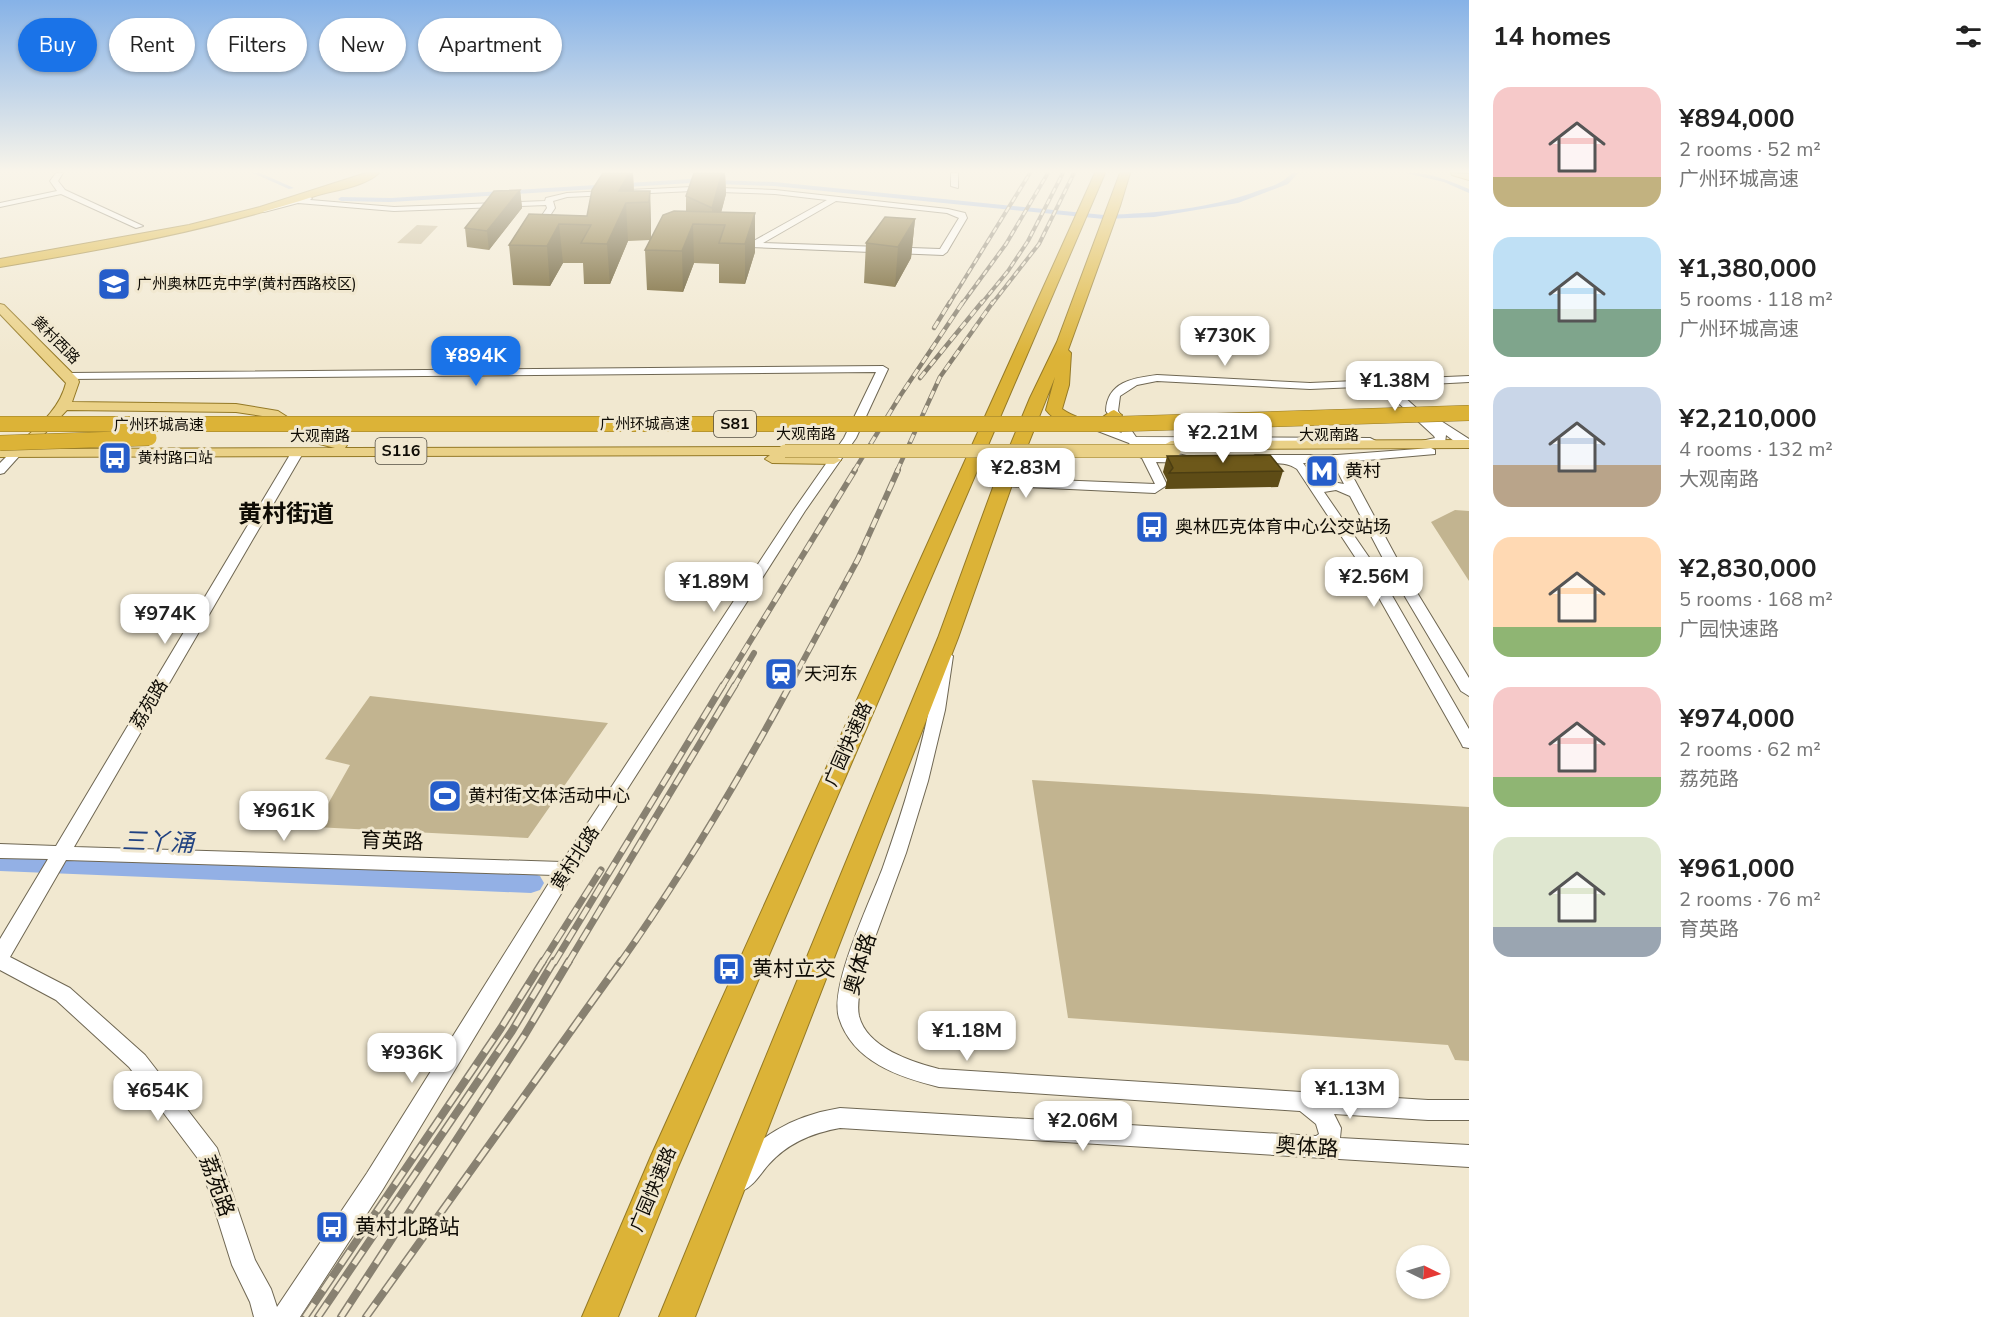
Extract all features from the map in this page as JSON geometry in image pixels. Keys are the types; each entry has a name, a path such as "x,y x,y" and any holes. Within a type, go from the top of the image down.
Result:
{"highway":[{"path":"0,263 150,234"},
{"name":"广园快速路","path":"600,1317 676,1135 1071,234"},
{"path":"677,1317 948,638 1004,482 1038,398 1064,342 1104,234"},
{"path":"0,255 89,236"},
{"path":"1064,342 1062,385 1054,410 1064,418 1089,424 1106,422 1114,415"},
{"path":"0,411 335,418 477,424"},
{"name":"广州环城高速","path":"0,424 1089,424 1469,411"},
{"name":"广州环城高速","path":"0,433 742,433 1173,429 1469,422"},
{"path":"0,443 274,432"}],"main road":[{"name":"黄村西路","path":"0,307 74,382 63,406 16,453"},
{"name":"大观南路","path":"63,406 254,410 273,414 313,439 343,446 1425,448 1469,443"},
{"path":"213,453 301,449 311,446 313,439"},
{"name":"大观南路","path":"0,453 297,453 784,448"},
{"name":"大观南路","path":"1425,448 1469,453"},
{"path":"449,451 472,454 834,460"}],"street":[{"path":"530,239 533,234"},
{"path":"772,234 753,245 943,252 953,234"},
{"name":"黄村北路","path":"69,376 883,369 850,438 567,869 375,1181 285,1317"},
{"path":"1004,482 1155,489 1161,485 1148,458 1136,449 1114,415 1111,405 1122,387 1157,378 1310,386 1469,379"},
{"path":"1388,383 1458,439 1469,443"},
{"path":"1245,459 1337,459 1425,448 1441,441 1440,435 1388,383"},
{"path":"1089,424 1130,440 1293,439 1425,448"},
{"path":"0,470 16,453"},
{"name":"荔苑路","path":"0,956 297,453"},
{"path":"1148,458 1201,459"},
{"path":"1290,459 1301,467 1368,566 1469,742"},
{"path":"1337,459 1395,568 1469,691"},
{"path":"1317,490 1334,485 1347,488 1354,494"},
{"name":"奥体路","path":"948,638 939,709 931,742 892,866 853,975 847,1005 850,1019 863,1040 892,1062 914,1072 939,1078 1428,1110 1469,1110"},
{"name":"育英路","path":"0,850 567,869"},
{"name":"荔苑路","path":"0,961 63,994 137,1061 209,1155 244,1265 262,1298 267,1317"},
{"path":"1305,1102 1323,1116 1331,1127 1329,1140 1321,1148"},
{"name":"奥体路","path":"719,1215 747,1173 772,1146 792,1130 811,1123 840,1118 973,1124 1321,1148 1469,1155"}],"shaded area":[{"path":"406,234 430,234 421,244 397,243"},
{"path":"1455,510 1469,511 1469,581 1431,522"},
{"name":"黄村街文体活动中心","path":"370,696 608,723 528,838 315,827 350,765 325,759"},
{"path":"1032,780 1469,807 1469,1061 1455,1060 1448,1045 1068,1018"}],"building":[{"path":"516,234 553,234 547,246 509,245"},
{"path":"586,234 611,234 607,244 581,243"},
{"path":"653,234 689,234 682,251 645,250"},
{"path":"722,234 748,234 745,244 719,243"},
{"path":"872,234 906,234 898,247 866,243"},
{"path":"1270,455 1283,471 1169,473 1173,468 1167,456"}],"waterway":[{"name":"三丫涌","path":"0,862 531,883"}],"railway":[{"path":"949,304 992,234"},
{"path":"962,304 1012,234"},
{"path":"981,304 1008,271 1031,234"},
{"path":"992,304 1039,244 1044,234"},
{"path":"934,328 950,302"},
{"path":"854,471 900,396 963,302"},
{"path":"920,378 982,302"},
{"path":"897,471 940,377 993,302"},
{"path":"722,687 855,470"},
{"path":"789,687 858,559 898,470"},
{"path":"734,687 754,653"},
{"path":"554,963 723,685"},
{"path":"568,963 735,685"},
{"path":"620,963 666,896 709,827 790,685"},
{"path":"542,963 601,870"},
{"path":"305,1317 501,1028 543,961"},
{"path":"318,1317 512,1031 554,961"},
{"path":"341,1317 524,1036 569,961"},
{"path":"366,1317 621,961"}],"place":[{"name":"广州奥林匹克中学(黄村西路校区)","path":"114,284"},
{"name":"黄村路口站","path":"115,458"},
{"name":"黄村","path":"1322,471"},
{"name":"奥林匹克体育中心公交站场","path":"1152,527"},
{"name":"天河东","path":"781,674"},
{"name":"黄村街文体活动中心","path":"445,796"},
{"name":"黄村立交","path":"729,969"},
{"name":"黄村北路站","path":"332,1227"}],"district":[{"name":"黄村街道","path":"286,514"}]}
